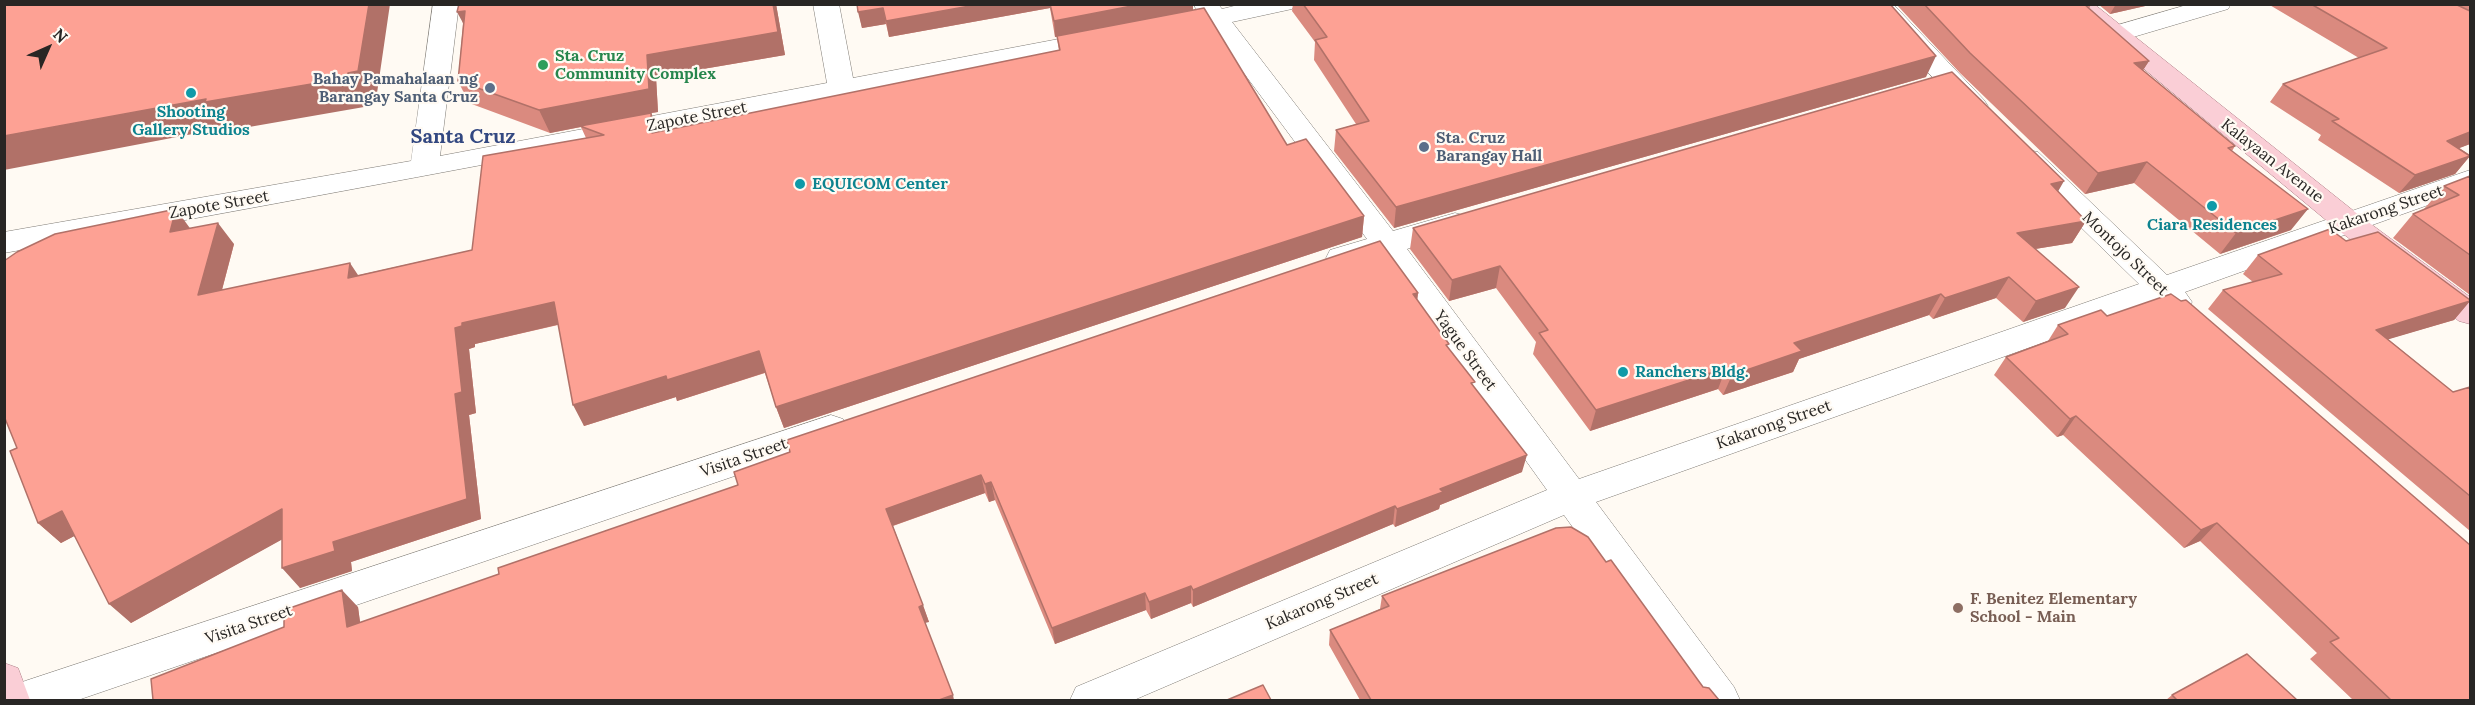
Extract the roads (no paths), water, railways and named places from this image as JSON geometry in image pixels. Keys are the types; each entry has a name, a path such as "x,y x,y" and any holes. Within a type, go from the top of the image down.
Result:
{"main road":[{"name":"Kalayaan Avenue","path":"2078,4 2113,35 2349,223 2470,313"},
{"path":"4,681 10,700"}],"street":[{"path":"424,168 446,4"},
{"path":"826,4 842,89"},
{"name":"Zapote Street","path":"4,243 424,168 842,89 1133,33 1210,11 1283,4"},
{"name":"Montojo Street","path":"1878,4 1948,81 2162,290 2198,321"},
{"path":"2113,35 2219,4"},
{"name":"Yague Street","path":"1210,11 1386,243 1720,700"},
{"path":"1914,91 1948,81"},
{"name":"Kakarong Street","path":"1090,700 1570,496 2470,180"},
{"path":"1307,269 1490,213"},
{"name":"Visita Street","path":"25,700 864,417"}],"place":[{"name":"Sta. Cruz Community Complex","path":"543,65"},
{"name":"Bahay Pamahalaan ng Barangay Santa Cruz","path":"490,88"},
{"name":"Shooting Gallery Studios","path":"191,93"},
{"name":"Sta. Cruz Barangay Hall","path":"1424,147"},
{"name":"EQUICOM Center","path":"800,184"},
{"name":"Ciara Residences","path":"2212,206"},
{"name":"Ranchers Bldg.","path":"1623,372"},
{"name":"F. Benitez Elementary School - Main","path":"1958,608"}],"district":[{"name":"Santa Cruz","path":"463,137"}]}
